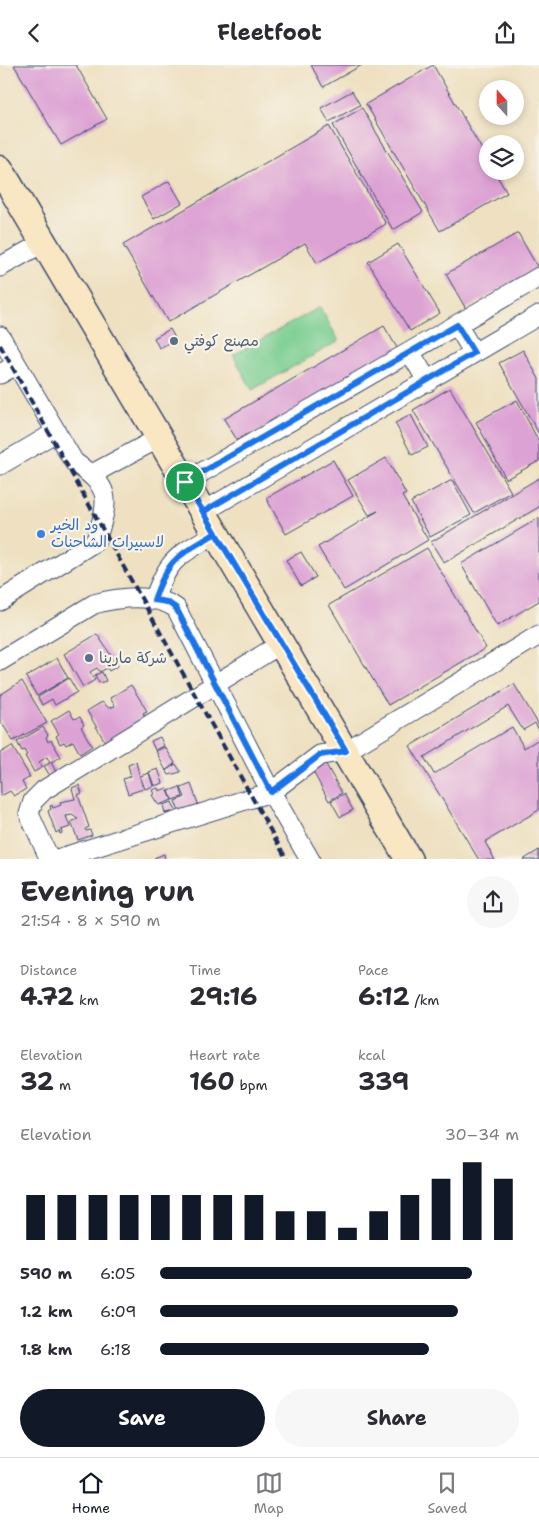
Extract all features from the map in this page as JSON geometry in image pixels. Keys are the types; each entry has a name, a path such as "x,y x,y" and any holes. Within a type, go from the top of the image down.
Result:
{"street":[{"path":"0,169 409,859"},
{"path":"0,267 44,242"},
{"path":"185,482 539,277"},
{"path":"154,600 163,575 173,561 210,523 428,382 539,315"},
{"path":"457,325 474,353"},
{"path":"0,336 8,369 56,432 74,462 92,475 102,486 106,504 96,541 0,601"},
{"path":"410,352 428,382"},
{"path":"0,465 56,432"},
{"path":"92,475 159,438"},
{"path":"0,661 94,605 111,600 154,600 167,602 176,608 271,792 310,859"},
{"path":"54,859 271,792 320,755 346,751 539,635"},
{"path":"50,859 29,814 33,801 44,790 282,643"}],"green space":[{"path":"320,307 339,341 252,390 233,355"}],"building":[{"path":"14,65 76,65 107,119 61,145"},
{"path":"311,65 362,65 323,87"},
{"path":"433,65 479,144 479,180 499,180 507,193 440,231 366,104"},
{"path":"352,91 360,105 329,122 321,108"},
{"path":"362,108 423,212 393,230 333,125"},
{"path":"329,126 386,224 317,263 305,243 168,322 123,245"},
{"path":"169,181 182,203 154,219 141,197"},
{"path":"518,233 538,268 466,309 446,274"},
{"path":"398,244 440,313 410,331 368,262"},
{"path":"384,326 399,351 239,443 224,419"},
{"path":"170,329 176,340 159,348 154,338"},
{"path":"523,350 539,379 539,434 499,363"},
{"path":"450,388 511,492 474,513 413,410"},
{"path":"517,400 539,442 539,461 506,479 476,422"},
{"path":"411,415 428,447 412,455 395,423"},
{"path":"386,458 406,494 402,496 428,540 344,590 318,547 378,511 369,515 348,480"},
{"path":"333,460 353,496 286,534 266,498"},
{"path":"539,478 539,507 444,563 431,542"},
{"path":"452,480 471,515 430,537 411,502"},
{"path":"539,518 539,601 497,626 461,564"},
{"path":"427,548 486,648 388,705 329,605"},
{"path":"301,552 316,577 301,586 286,560"},
{"path":"97,634 118,666 109,671 107,668 100,672 97,668 90,672 95,680 83,687 64,654"},
{"path":"57,658 68,678 37,696 26,677"},
{"path":"102,672 106,681 99,683 95,675"},
{"path":"69,678 77,692 55,705 52,699 42,705 38,697"},
{"path":"22,681 47,723 13,741 0,720 0,695"},
{"path":"514,684 539,725 539,730 535,723 523,730 508,706 424,757 434,774 512,727 524,748 539,739 539,810 485,842 494,859 478,859 410,746"},
{"path":"131,685 147,711 143,713 148,721 107,745 87,711 102,702 109,708 115,706 110,698"},
{"path":"69,710 74,719 80,717 84,725 81,727 92,746 80,754 73,741 66,745 64,742 60,744 56,736 59,734 51,721"},
{"path":"43,727 48,735 46,737 48,742 51,740 61,757 51,762 56,772 50,776 44,766 50,763 47,757 39,762 43,767 34,772 25,756 27,755 24,750 22,751 17,742"},
{"path":"160,737 164,746 155,750 151,741"},
{"path":"12,746 30,777 22,782 26,789 14,796 10,791 1,796 0,753"},
{"path":"165,747 175,763 166,771 156,751"},
{"path":"323,759 342,793 329,801 310,766"},
{"path":"136,762 143,789 128,794 123,779 131,776 128,765"},
{"path":"176,764 181,772 169,775 166,770"},
{"path":"158,769 163,783 154,786 149,772"},
{"path":"149,773 153,786 145,789 140,776"},
{"path":"191,784 201,812 182,819 175,801 185,797 181,788"},
{"path":"79,785 82,793 78,795 89,827 85,829 86,831 90,830 92,835 78,840 71,822 78,819 72,815 66,816 70,827 61,830 62,833 60,834 59,831 56,833 48,811 52,805 53,808 61,805 60,802 75,799 72,788"},
{"path":"180,787 183,797 172,800 169,791"},
{"path":"158,788 159,791 167,788 172,800 159,805 152,795 154,794 152,790"},
{"path":"344,794 353,810 340,817 331,801"},
{"path":"172,802 180,820 168,824 164,815 172,812 165,813 163,805"},
{"path":"539,850 539,859 525,859"},
{"path":"164,854 165,859 154,859"}],"railway":[{"path":"0,345 286,859"}],"place":[{"name":"مصنع كوفتي","path":"174,341"},
{"name":"ود الخير لاسبيرات الشاحنات","path":"41,534"},
{"name":"شركة مارينا","path":"89,658"}],"route":[{"path":"185,482 203,512 216,533 184,552 173,561 163,575 154,600 167,602 176,608 271,792 320,755 346,751 282,643 216,533 203,512 428,382 474,353 457,325 185,482"}]}
